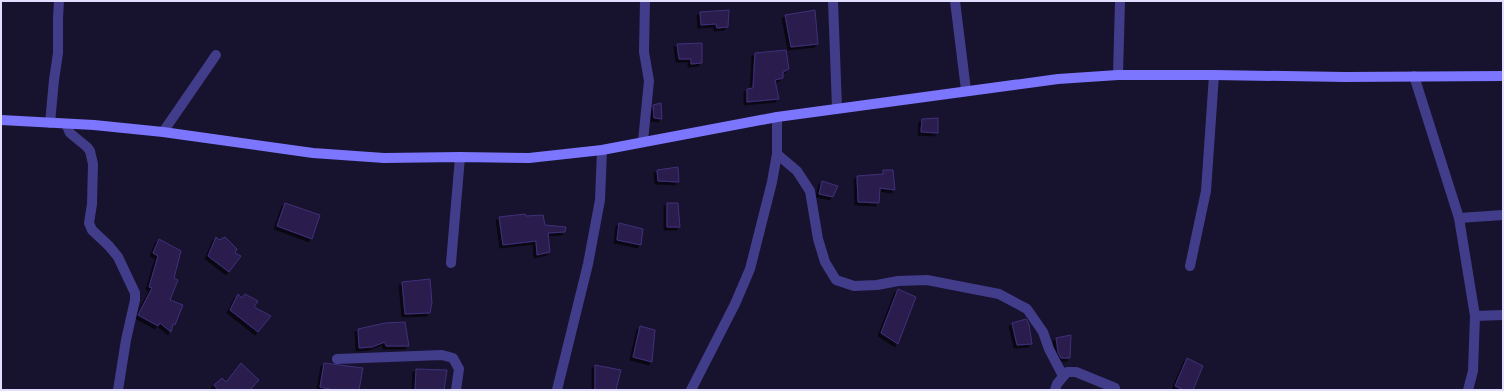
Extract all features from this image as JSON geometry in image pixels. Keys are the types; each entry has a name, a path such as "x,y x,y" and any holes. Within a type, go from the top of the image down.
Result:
{"main road":[{"path":"1,120 94,125 163,132 312,153 384,158 529,158 602,150 643,141 777,117 837,108 1058,79 1118,76 1214,75 1503,76"}],"street":[{"path":"50,123 58,53 59,1"},
{"path":"643,141 649,81 644,52 645,1"},
{"path":"833,1 837,108"},
{"path":"955,1 966,90"},
{"path":"1118,76 1120,1"},
{"path":"163,132 216,55"},
{"path":"1190,266 1206,191 1214,75"},
{"path":"1414,76 1459,218 1475,316 1473,371 1468,390"},
{"path":"691,390 735,304 750,269 772,182 777,154 777,117"},
{"path":"66,124 70,133 90,151 93,164 89,223 92,230 118,257 135,292 135,300 126,340 118,390"},
{"path":"557,390 588,264 600,200 602,150"},
{"path":"777,154 797,171 810,191 818,239 825,262 836,280 854,286 876,285 898,281 927,280 1000,294 1027,309 1043,332 1049,349 1063,376"},
{"path":"451,263 460,157"},
{"path":"1459,218 1503,215"},
{"path":"1475,316 1503,315"},
{"path":"337,359 442,355 453,358 459,369 456,390"},
{"path":"1055,390 1067,372 1076,372 1115,388"}],"building":[{"path":"729,10 728,27 717,28 716,24 701,25 700,12"},
{"path":"815,10 818,44 791,47 785,15"},
{"path":"702,43 702,63 691,64 691,59 679,59 677,44"},
{"path":"786,50 789,69 783,72 783,78 775,80 779,99 747,102 747,89 753,88 755,53"},
{"path":"661,103 662,119 654,118 653,105"},
{"path":"938,118 938,133 921,132 922,119"},
{"path":"678,167 679,182 658,181 657,170"},
{"path":"883,170 893,170 895,190 880,188 879,203 858,202 857,176 883,174"},
{"path":"822,181 838,186 833,197 819,194"},
{"path":"285,203 320,215 312,239 277,226"},
{"path":"667,203 678,203 680,227 667,227"},
{"path":"525,214 526,216 543,215 545,225 566,227 565,232 548,233 550,252 537,255 536,241 503,245 499,217"},
{"path":"619,223 643,229 641,245 617,240"},
{"path":"216,237 219,240 225,237 237,249 235,253 241,256 229,272 208,256"},
{"path":"159,239 181,251 174,278 178,280 170,300 183,305 175,325 173,324 171,332 160,323 158,326 138,315 152,288 149,287 158,256 153,253"},
{"path":"430,279 432,303 430,313 405,314 402,282"},
{"path":"898,289 916,297 898,344 881,333"},
{"path":"238,294 242,298 245,294 258,301 254,307 271,316 258,332 230,310"},
{"path":"1026,319 1029,324 1032,344 1017,345 1012,323"},
{"path":"405,322 409,346 386,346 385,342 372,347 359,348 358,329 385,323"},
{"path":"640,326 655,330 652,362 633,357"},
{"path":"1071,335 1070,358 1061,358 1058,352 1056,338"},
{"path":"1187,358 1203,366 1193,390 1184,390 1175,386"},
{"path":"241,363 259,380 250,390 218,390 214,385 222,378 226,382"},
{"path":"324,363 363,368 359,390 334,390 320,387"},
{"path":"595,365 621,370 616,390 595,390"},
{"path":"416,369 447,370 444,390 415,390"}]}
